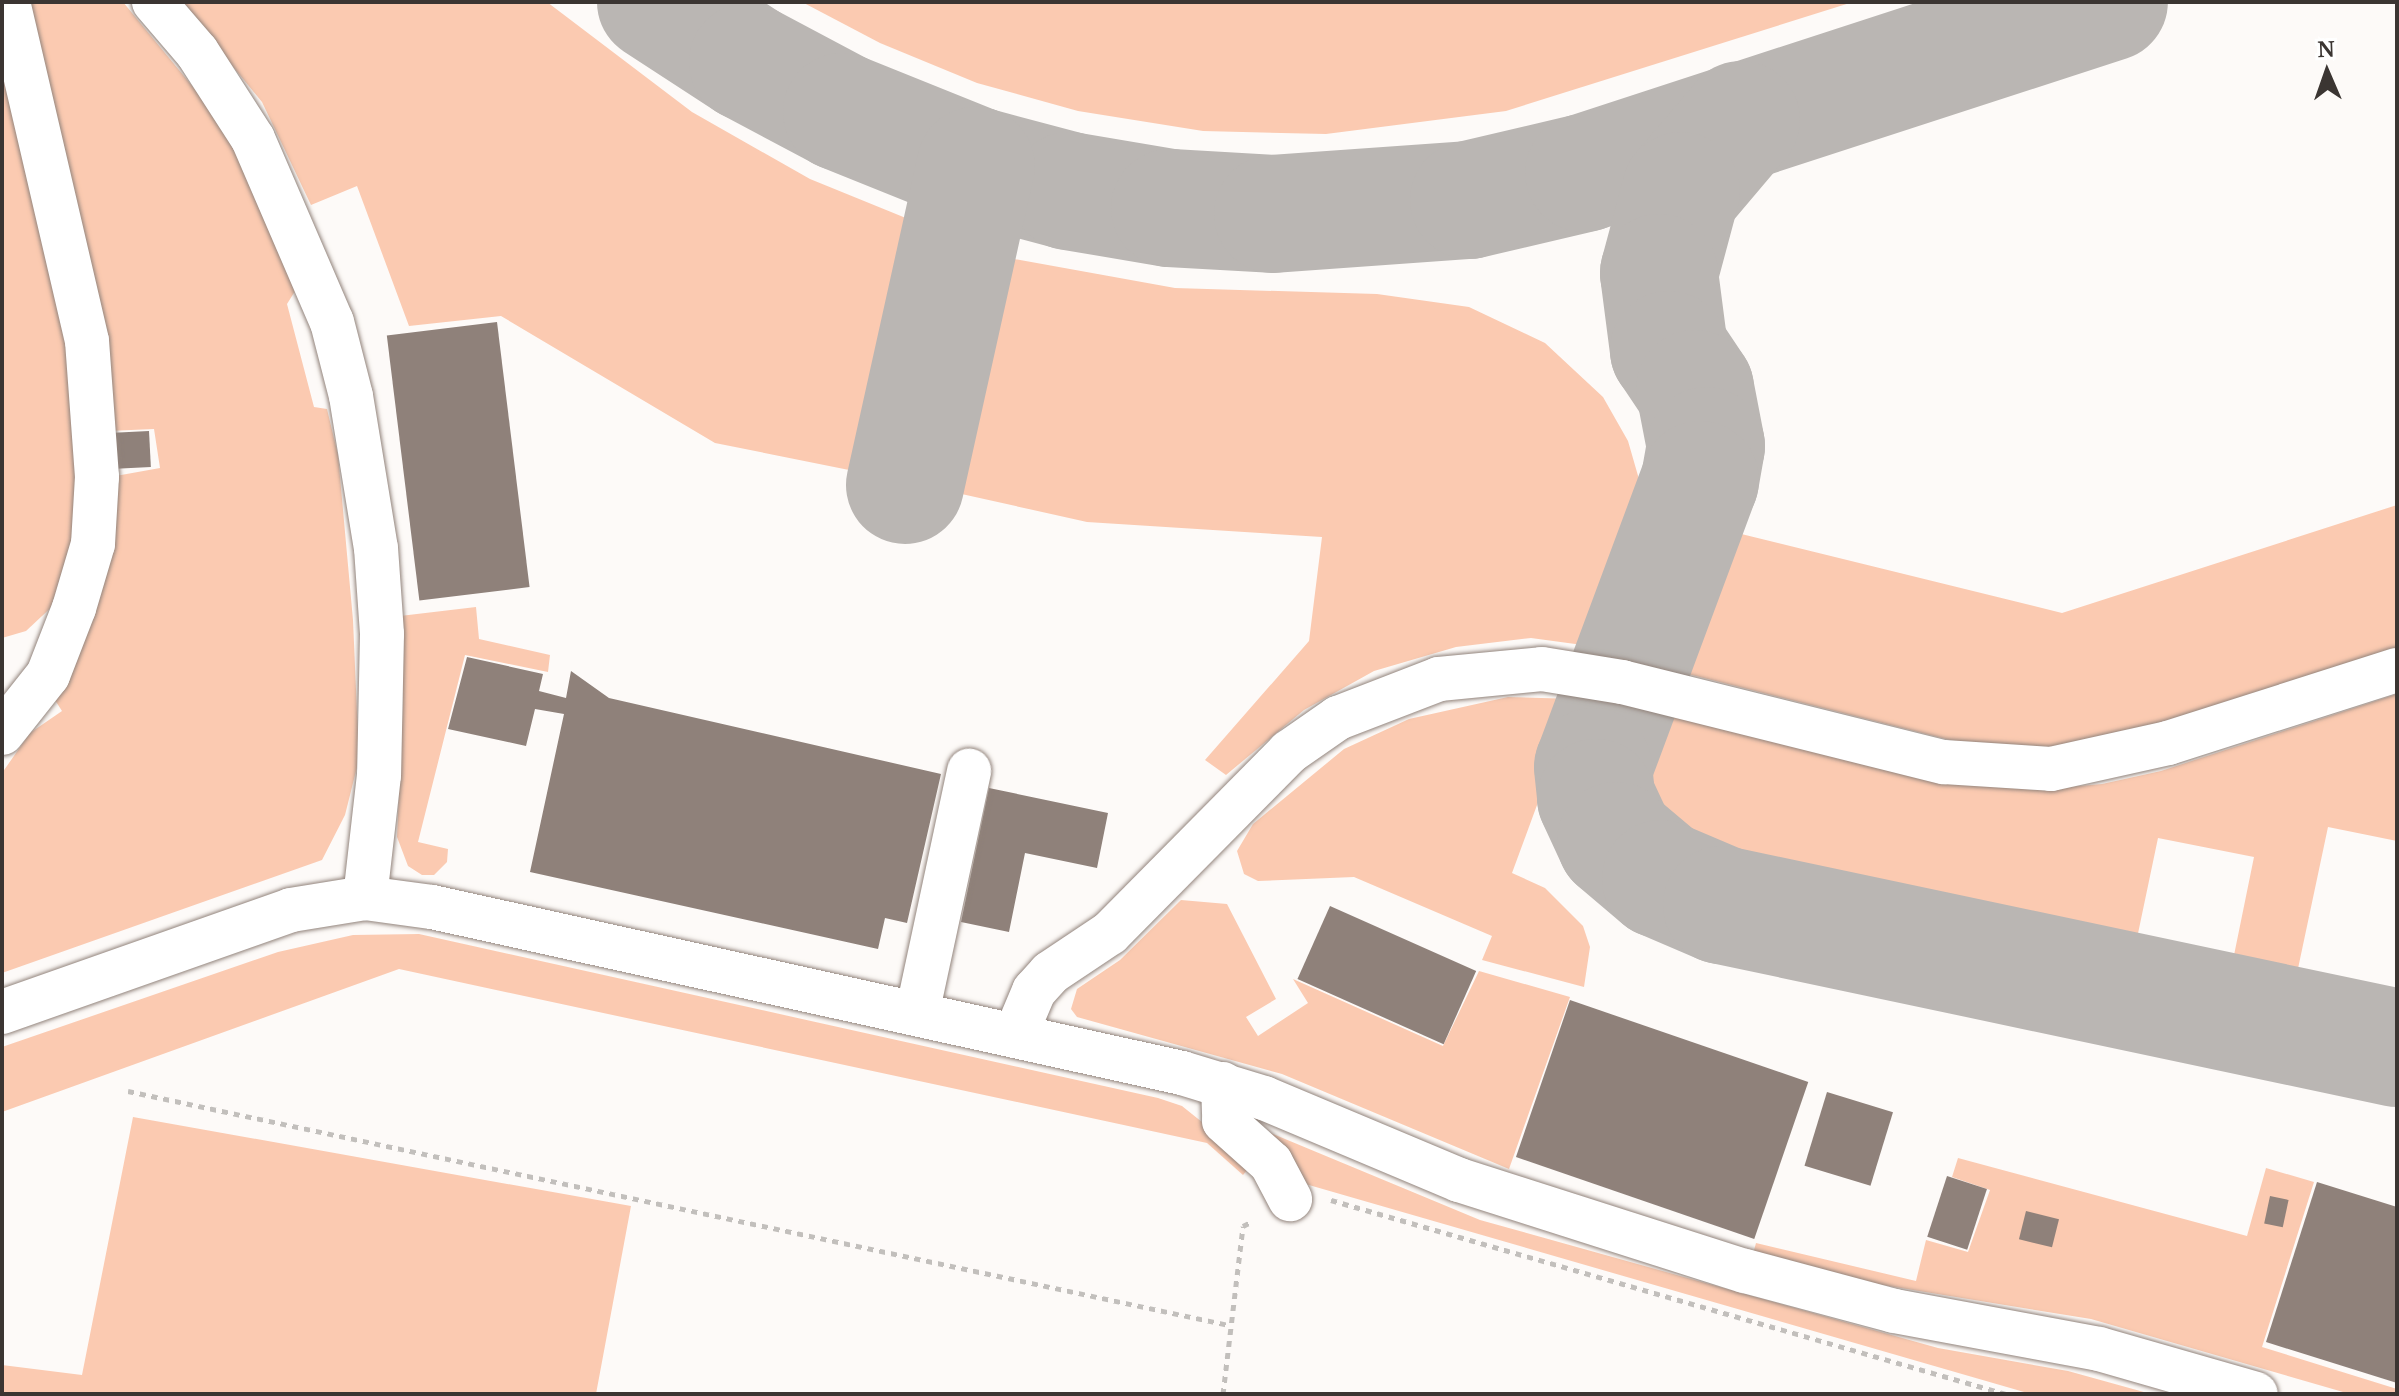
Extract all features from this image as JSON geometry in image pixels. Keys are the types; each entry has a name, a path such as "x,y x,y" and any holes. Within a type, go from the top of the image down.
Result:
{"street":[{"path":"2,733 48,675 74,608 93,544 97,477 87,341 8,2"},
{"path":"154,2 197,52 253,139 332,322 351,396 376,548 382,634 379,775 365,898"},
{"path":"1015,1036 1034,991 1050,973 1119,925 1289,752 1338,718 1439,679 1542,669 1622,682 1944,762 2051,769 2168,743 2397,670"},
{"path":"917,1014 969,771"},
{"path":"2,1012 291,910 365,898 432,907 1223,1084 1459,1180 1759,1276 1905,1313 2059,1340 2256,1394"},
{"path":"1223,1084 1224,1121 1271,1163 1290,1199"}],"path":[{"path":"128,1091 1229,1325"},
{"path":"1223,1394 1243,1226 1290,1199 1323,1197 2006,1394"}],"shaded area":[{"path":"30,2 123,2 207,104 245,169 297,288 287,304 314,407 327,409 338,455 353,620 359,759 345,815 322,860 2,973 2,773 30,733 62,711 53,697 110,477 160,468 154,429 108,431"},
{"path":"180,2 547,2 692,112 810,179 923,225 869,474 715,443 501,316 409,326 357,186 311,205 262,102"},
{"path":"802,2 1853,2 1506,111 1326,134 1203,131 1078,111 977,83 880,43"},
{"path":"2,75 21,115 71,343 84,513 57,602 26,631 2,638"},
{"path":"981,253 1175,288 1377,294 1469,307 1545,343 1603,397 1628,441 1645,500 1590,646 1531,638 1456,647 1374,671 1304,710 1226,775 1205,760 1309,641 1322,537 1087,522 930,487"},
{"path":"2397,505 2397,652 2174,724 2040,749 1974,746 1668,669 1721,529 2062,613"},
{"path":"476,607 479,639 550,655 548,672 465,655 418,842 448,849 447,862 434,875 422,875 408,866 397,837 403,702 400,616"},
{"path":"2397,694 2397,841 2328,827 2296,978 2232,965 2254,857 2158,838 2136,943 1757,856 1673,829 1648,778 1652,711 1929,778 2034,790 2102,784 2161,771"},
{"path":"1508,697 1576,699 1512,873 1545,888 1583,926 1590,947 1584,987 1482,960 1492,936 1354,877 1258,881 1244,874 1237,851 1253,824 1344,749 1409,719"},
{"path":"1181,900 1227,904 1276,999 1246,1017 1258,1036 1308,1003 1293,979 1443,1046 1479,971 1570,997 1509,1169 1282,1074 1077,1017 1071,1009 1077,989 1120,960"},
{"path":"419,934 1158,1098 1182,1106 1253,1163 1243,1175 1207,1143 399,969 2,1112 2,1047 278,952 353,935"},
{"path":"133,1117 631,1206 596,1394 2,1394 2,1365 82,1375"},
{"path":"1249,1124 1480,1220 1938,1348 2068,1371 2151,1394 2031,1394 1302,1183"},
{"path":"1958,1158 2247,1236 2266,1168 2314,1182 2262,1347 2397,1389 2397,1394 2350,1394 2091,1319 1864,1282 1753,1254 1756,1243 1916,1281 1926,1240 1968,1252 1990,1190 1952,1177"}],"building":[{"path":"497,322 530,587 419,601 387,336"},
{"path":"149,431 151,467 116,469 114,433"},
{"path":"467,657 543,674 539,691 566,698 571,671 609,698 941,774 907,923 885,918 878,949 530,872 564,714 535,709 526,746 448,729"},
{"path":"989,788 1108,813 1097,868 1025,853 1009,932 961,922"},
{"path":"1330,906 1476,971 1444,1044 1297,979"},
{"path":"1570,1000 1808,1082 1754,1239 1516,1157"},
{"path":"1827,1092 1893,1112 1870,1186 1804,1166"},
{"path":"1947,1176 1987,1189 1967,1250 1927,1237"},
{"path":"2317,1182 2397,1207 2397,1383 2266,1342"},
{"path":"2270,1196 2289,1200 2283,1227 2264,1223"},
{"path":"2026,1211 2059,1219 2052,1247 2019,1239"}],"taxiway":[{"path":"656,2 748,62 842,112 976,166 1069,191 1170,208 1273,214 1469,200 1584,173 2109,2"},
{"path":"1741,120 1681,191 1659,273 1669,350 1695,389 1706,446 1700,480 1593,767 1596,798 1616,841 1661,879 1722,905 2397,1048"},
{"path":"905,485 976,166"}]}
